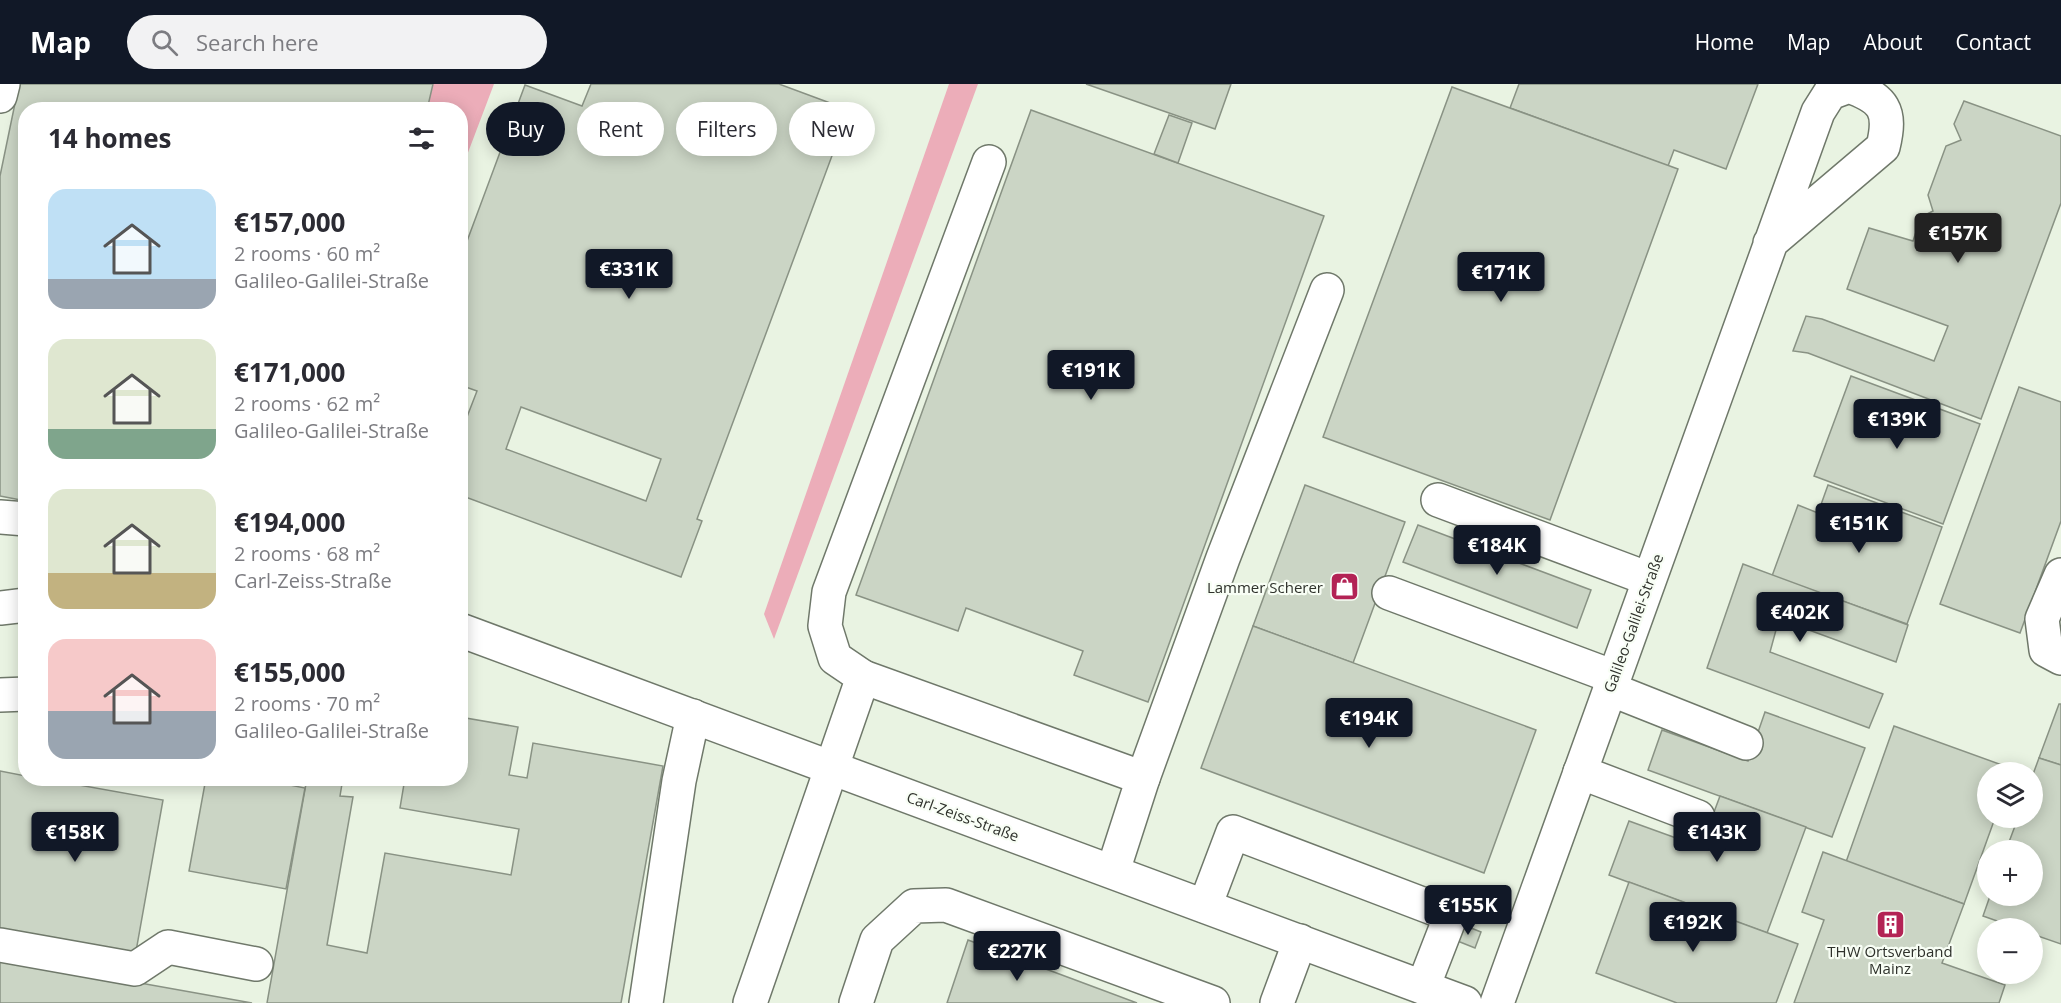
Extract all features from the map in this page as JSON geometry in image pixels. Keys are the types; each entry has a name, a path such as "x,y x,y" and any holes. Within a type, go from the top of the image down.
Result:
{"street":[{"path":"0,96 3,84"},
{"name":"Galileo-Galilei-Straße","path":"1497,1003 1770,243 1818,112 1834,87 1850,86 1871,94 1886,93 1884,108 1887,130 1883,147 1770,243"},
{"path":"989,162 830,592 825,626 836,658 863,677 1143,778"},
{"path":"1113,871 1143,778 1223,558 1327,290"},
{"path":"1438,500 1649,579"},
{"path":"0,517 18,518"},
{"path":"2061,575 2042,619 2046,650 2061,658"},
{"path":"1389,593 1612,683 1746,743"},
{"path":"0,608 18,606"},
{"name":"Carl-Zeiss-Straße","path":"468,633 1465,1003"},
{"path":"750,1003 863,677"},
{"path":"0,695 18,694"},
{"path":"646,1003 679,782 693,716"},
{"path":"1580,772 1698,817"},
{"path":"1205,906 1233,832 1451,915 1423,987"},
{"path":"856,1003 877,940 915,906 946,905 1213,1003"},
{"path":"1277,1003 1300,941"},
{"path":"0,945 135,969 168,947 256,964"}],"shaded area":[{"path":"433,84 494,84 468,153 468,102 429,102"},
{"path":"949,84 978,84 774,639 764,614"}],"building":[{"path":"19,84 433,84 429,102 18,102 18,499 0,496 0,176"},
{"path":"591,84 779,84 827,102 789,102 789,156 832,156 697,519 702,521 681,577 468,498 468,414 477,391 468,388 468,238 499,156 565,156 565,102 519,102 525,85 577,104 577,156 664,156 664,102 584,102","holes":["521,407 661,459 646,501 506,449"]},
{"path":"1086,84 1231,84 1215,129"},
{"path":"1519,84 1758,84 1726,169 1674,150 1668,166 1510,108"},
{"path":"1452,87 1678,169 1550,520 1323,437"},
{"path":"1964,101 2061,136 2061,203 1981,419 1808,353 1793,351 1806,316 1822,319 1934,361 1948,326 1847,289 1869,228 1913,241 1921,217 1933,211 1928,195 1946,146 1961,140 1954,124"},
{"path":"1031,110 1324,216 1148,702 1074,675 1083,651 966,608 958,631 856,595"},
{"path":"1169,115 1192,123 1178,163 1154,154"},
{"path":"1851,376 1980,424 1943,524 1814,476"},
{"path":"2019,387 2061,402 2061,521 2020,633 1940,604"},
{"path":"1305,485 1405,522 1353,663 1253,626"},
{"path":"1828,485 1942,527 1907,624 1772,576 1798,505 1818,513"},
{"path":"1418,525 1591,590 1577,628 1403,562"},
{"path":"1743,564 1908,625 1896,662 1779,619 1770,652 1883,694 1869,728 1707,668"},
{"path":"1253,626 1536,730 1484,873 1201,768"},
{"path":"2059,704 2061,704 2061,765 2039,758"},
{"path":"1765,712 1865,748 1832,837 1648,770 1662,730 1748,761"},
{"path":"468,718 518,727 509,775 527,778 533,743 663,766 621,1003 267,1003 306,786 342,786 340,796 353,797 327,945 367,953 385,853 511,875 519,829 400,808 404,786 468,786"},
{"path":"1894,726 1994,762 1977,762 1977,828 1991,828 1987,840 1977,840 1977,868 1964,904 1846,862"},
{"path":"2039,758 2061,765 2061,944 2043,938 2043,918 1989,918 1983,916 1986,906 2043,906 2043,840 2010,840 2014,828 2043,828 2043,762 2038,762"},
{"path":"0,771 18,774 18,786 85,786 163,800 135,957 0,932"},
{"path":"205,786 295,786 305,788 286,889 189,871"},
{"path":"1720,796 1806,827 1767,933 1609,875 1629,821 1701,847"},
{"name":"THW Ortsverband Mainz","path":"1823,852 1964,904 1942,963 1977,975 1977,984 2005,985 1999,1003 1794,1003 1824,920 1802,912"},
{"path":"1629,882 1798,944 1776,1003 1677,1003 1596,973"},
{"path":"1461,924 1481,932 1475,948 1455,940"},
{"path":"968,940 1137,1003 947,1003"},
{"path":"0,958 252,1003 0,1003"}],"place":[{"name":"Lammer Scherer","path":"1344,587"},
{"name":"THW Ortsverband Mainz","path":"1890,924"}]}
